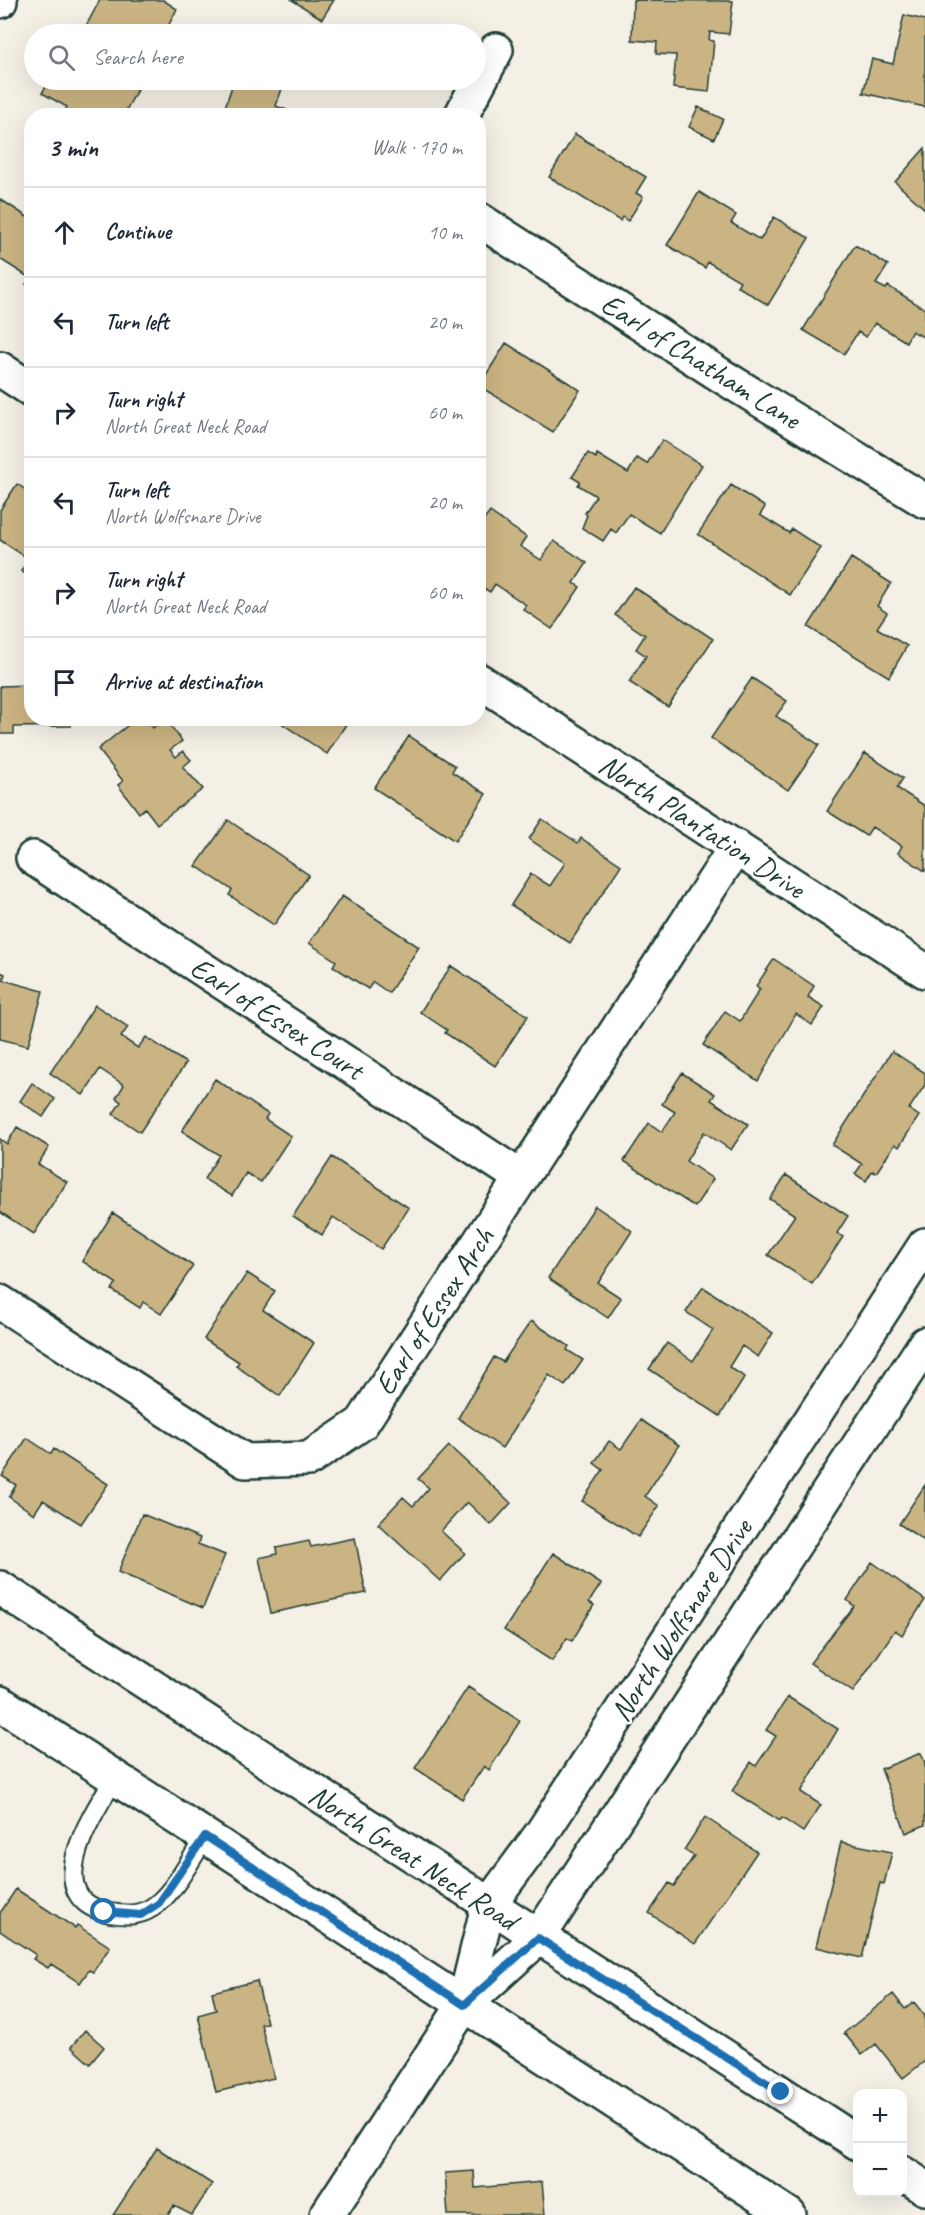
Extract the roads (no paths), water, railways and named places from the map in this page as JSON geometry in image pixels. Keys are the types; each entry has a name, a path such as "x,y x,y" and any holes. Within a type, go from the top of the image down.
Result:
{"street":[{"path":"486,69 496,50"},
{"path":"465,108 475,90"},
{"name":"Earl of Chatham Lane","path":"486,224 725,378 925,501"},
{"path":"0,369 24,385"},
{"name":"North Plantation Drive","path":"486,685 925,971"},
{"name":"Earl of Essex Arch","path":"0,1302 245,1461 309,1459 362,1422 736,848"},
{"name":"Earl of Essex Court","path":"33,858 520,1177"},
{"name":"North Wolfsnare Drive","path":"464,2005 488,1906 542,1833 925,1245"},
{"name":"North Wolfsnare Drive","path":"327,2215 464,2005 538,1938 925,1344"},
{"name":"North Great Neck Road","path":"0,1588 488,1906 853,2140"},
{"path":"0,1703 789,2215"},
{"path":"907,2176 925,2188"}],"lane":[{"path":"115,1778 80,1841 73,1867 73,1884 84,1902 104,1912 141,1915 159,1903 205,1836"}]}
